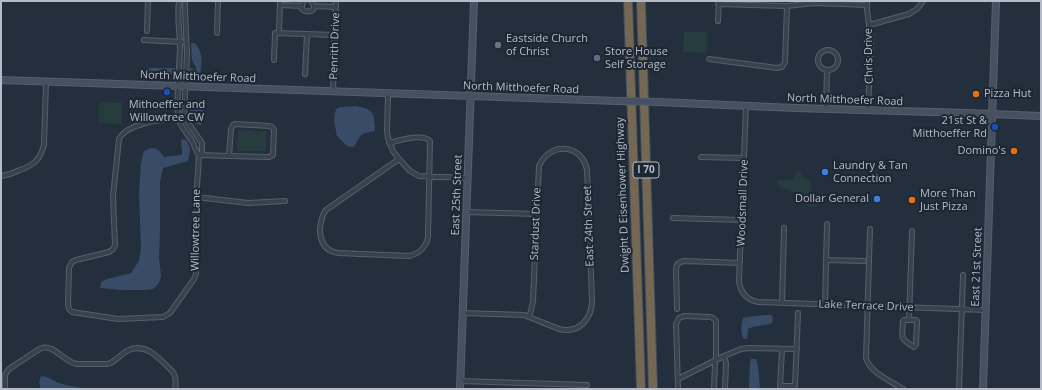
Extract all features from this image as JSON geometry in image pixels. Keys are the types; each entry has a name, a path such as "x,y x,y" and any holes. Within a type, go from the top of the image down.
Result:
{"highway":[{"name":"Dwight D Eisenhower Highway","path":"628,1 641,389"},
{"name":"I 70","path":"640,1 653,389"}],"main road":[{"name":"East 25th Street","path":"460,389 474,1"},
{"name":"East 21st Street","path":"983,389 996,1"},
{"name":"North Mitthoefer Road","path":"1,80 1041,116"}],"street":[{"path":"147,30 148,1"},
{"path":"179,1 180,41 178,117 179,122 194,145 196,151 199,155 229,156 271,157 273,154 274,128 269,126 233,125 230,129 229,156"},
{"path":"178,117 184,116 186,87 185,1"},
{"path":"217,33 218,1"},
{"path":"302,6 304,1"},
{"path":"311,1 314,6"},
{"name":"Penrith Drive","path":"333,92 336,1"},
{"path":"869,24 909,14 918,9 924,1"},
{"path":"279,33 280,3 302,6"},
{"path":"718,20 719,3 749,3 787,6 804,3 867,3"},
{"name":"Chris Drive","path":"867,3 871,42 868,111"},
{"path":"302,6 303,10 308,12 314,6"},
{"path":"314,6 336,7"},
{"path":"709,59 777,68 782,67 785,62 787,6"},
{"path":"274,60 275,33 335,35"},
{"path":"305,74 307,34"},
{"path":"144,40 186,42"},
{"path":"829,51 836,54 838,61 832,70 827,70 818,64 818,59 822,53 829,51"},
{"path":"826,109 827,70"},
{"path":"1,176 28,167 41,155 44,145 46,82"},
{"path":"388,94 387,131 389,143 393,151 409,170 414,174 422,176 467,178"},
{"name":"Woodsmall Drive","path":"746,106 740,286 742,292 747,298"},
{"name":"Willowtree Lane","path":"178,117 146,122 124,132 120,138 113,196 115,245 109,252 76,260 70,264 68,309 70,311 74,313 118,319 161,317 168,314 192,283 195,277 197,224 196,197 199,155 202,153 202,143 184,116"},
{"path":"389,143 413,138 430,139 428,237 426,244 419,252 408,256 338,253 324,246 320,228 322,217 326,210 399,159"},
{"name":"Stardust Drive","path":"529,316 533,301 538,170 541,161 553,150 561,148 567,149"},
{"name":"East 24th Street","path":"529,316 559,328 569,330 577,328 587,320 590,313 592,300 587,170 585,162 580,155 567,149"},
{"path":"701,157 744,158"},
{"path":"196,197 248,203 285,201"},
{"path":"466,212 537,214"},
{"path":"673,218 742,220"},
{"path":"825,304 827,224"},
{"path":"782,303 784,228"},
{"path":"870,229 866,356 868,364 873,370 903,389"},
{"path":"909,320 912,231"},
{"path":"826,260 864,261"},
{"path":"677,309 676,266 679,263 684,261 740,263"},
{"name":"East 21st Street","path":"959,389 963,275"},
{"name":"Lake Terrace Drive","path":"747,298 756,302 985,310"},
{"path":"463,313 529,316"},
{"path":"782,349 780,386 794,386 798,313"},
{"path":"678,389 676,325 678,319 684,316 711,317 715,319 717,323 714,389"},
{"path":"909,320 917,321 916,345 914,347 902,338 903,321 909,320"},
{"path":"5,389 5,376 9,369 41,348 45,347 50,348 72,363 76,364 109,364 126,351 136,348 146,349 156,355 174,373 176,389"},
{"path":"678,380 738,350 747,348 797,349"},
{"path":"724,356 726,363 725,389"},
{"path":"460,381 587,385"}],"green space":[{"path":"684,32 707,32 707,53 683,52"},
{"path":"99,102 122,103 122,124 99,123"},
{"path":"238,130 266,131 266,151 237,151"},
{"path":"799,170 811,184 811,191 815,194 819,201 815,207 809,207 802,202 802,198 794,192 780,187 777,182 794,179 795,174"}],"water":[{"path":"191,43 194,43 197,46 201,54 201,68 199,76 194,77 191,76 189,71 190,68 194,70 196,69 192,59"},
{"path":"175,68 176,70 174,74 167,76 146,74 145,69"},
{"path":"195,102 202,105 204,111 201,125 196,124 190,114 192,104"},
{"path":"356,106 367,109 372,113 374,116 375,131 362,135 354,147 347,146 337,136 334,118 336,109 341,107"},
{"path":"183,139 187,141 190,149 188,161 163,168 160,181 159,258 161,276 159,283 153,289 145,290 100,288 101,282 107,279 131,273 139,261 141,249 139,192 141,163 144,151 150,148 156,148 164,157 182,155 181,140"},
{"path":"772,315 772,323 748,329 747,339 744,339 741,328 743,318"},
{"path":"751,359 756,359 760,389 749,389"},
{"path":"41,376 48,377 59,383 67,385 82,388 102,389 41,389 39,383"}],"place":[{"name":"Eastside Church of Christ","path":"498,45"},
{"name":"Store House Self Storage","path":"597,58"},
{"name":"Mithoeffer and Willowtree CW","path":"167,92"},
{"name":"Pizza Hut","path":"976,94"},
{"name":"21st St & Mitthoeffer Rd","path":"995,127"},
{"name":"Domino's","path":"1014,151"},
{"name":"Laundry & Tan Connection","path":"825,172"},
{"name":"Dollar General","path":"877,199"},
{"name":"More Than Just Pizza","path":"912,200"}]}
